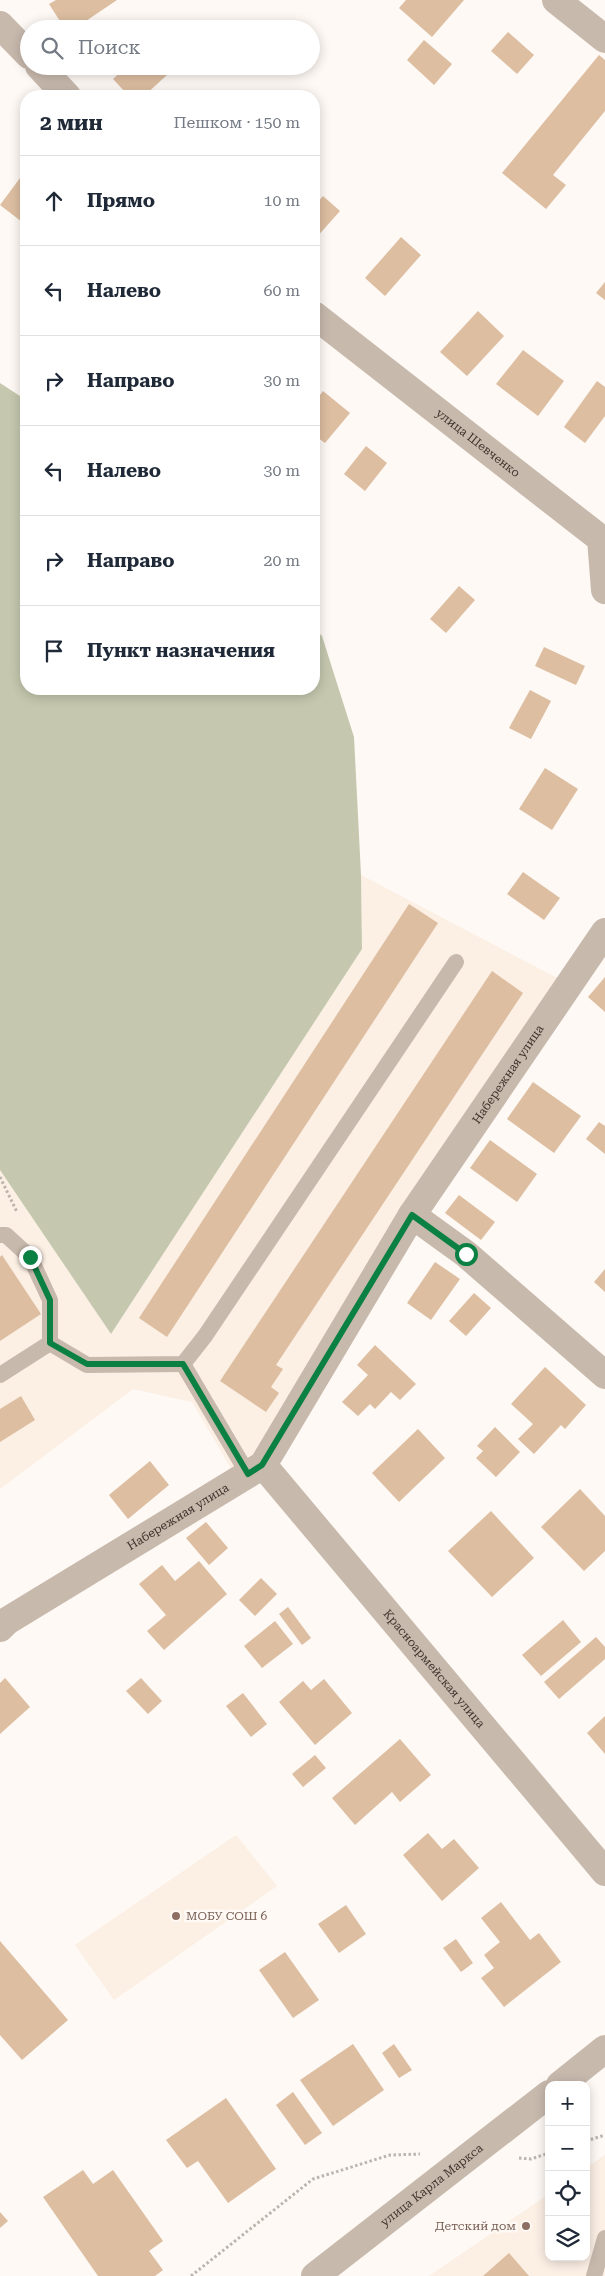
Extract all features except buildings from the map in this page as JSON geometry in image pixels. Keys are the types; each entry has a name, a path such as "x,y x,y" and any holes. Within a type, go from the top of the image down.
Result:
{"street":[{"path":"556,0 605,39"},
{"path":"0,25 20,46"},
{"path":"47,75 61,90"},
{"name":"улица Шевченко","path":"320,320 603,535 605,590"},
{"name":"Набережная улица","path":"0,1628 7,1621 255,1470 412,1215 605,932"},
{"path":"412,1215 466,1254 605,1375"},
{"name":"Красноармейская улица","path":"255,1470 605,1872"},
{"path":"565,2081 605,2049"},
{"name":"улица Карла Маркса","path":"315,2276 545,2097"}],"lane":[{"path":"183,1364 205,1336 456,962"},
{"path":"0,1235 6,1235 30,1257 46,1291 50,1300 50,1343"},
{"path":"50,1343 87,1364 183,1364"},
{"path":"0,1375 50,1343"},
{"path":"183,1364 255,1470"},
{"path":"594,2276 605,2238"}],"path":[{"path":"590,2140 605,2135"},
{"path":"475,2152 530,2159 545,2154"},
{"path":"191,2276 313,2179 390,2155 427,2154"}],"shaded area":[{"path":"361,875 559,979 254,1460 232,1470 192,1402 133,1389 0,1489 0,1170 111,1334 362,949"},
{"name":"МОБУ СОШ 6","path":"236,1835 277,1886 114,2000 75,1945"},
{"name":"Детский дом","path":"605,2155 605,2276 429,2276 545,2197 545,2261 590,2261 590,2165"}],"green space":[{"path":"0,383 20,396 20,695 320,695 320,634 354,737 361,875 362,949 111,1334 0,1170"}],"place":[{"name":"МОБУ СОШ 6","path":"176,1916"},
{"name":"Детский дом","path":"526,2226"}],"route":[{"path":"30,1257 50,1300 50,1343 87,1364 183,1364 248,1474 262,1465 412,1215 466,1254"}]}
